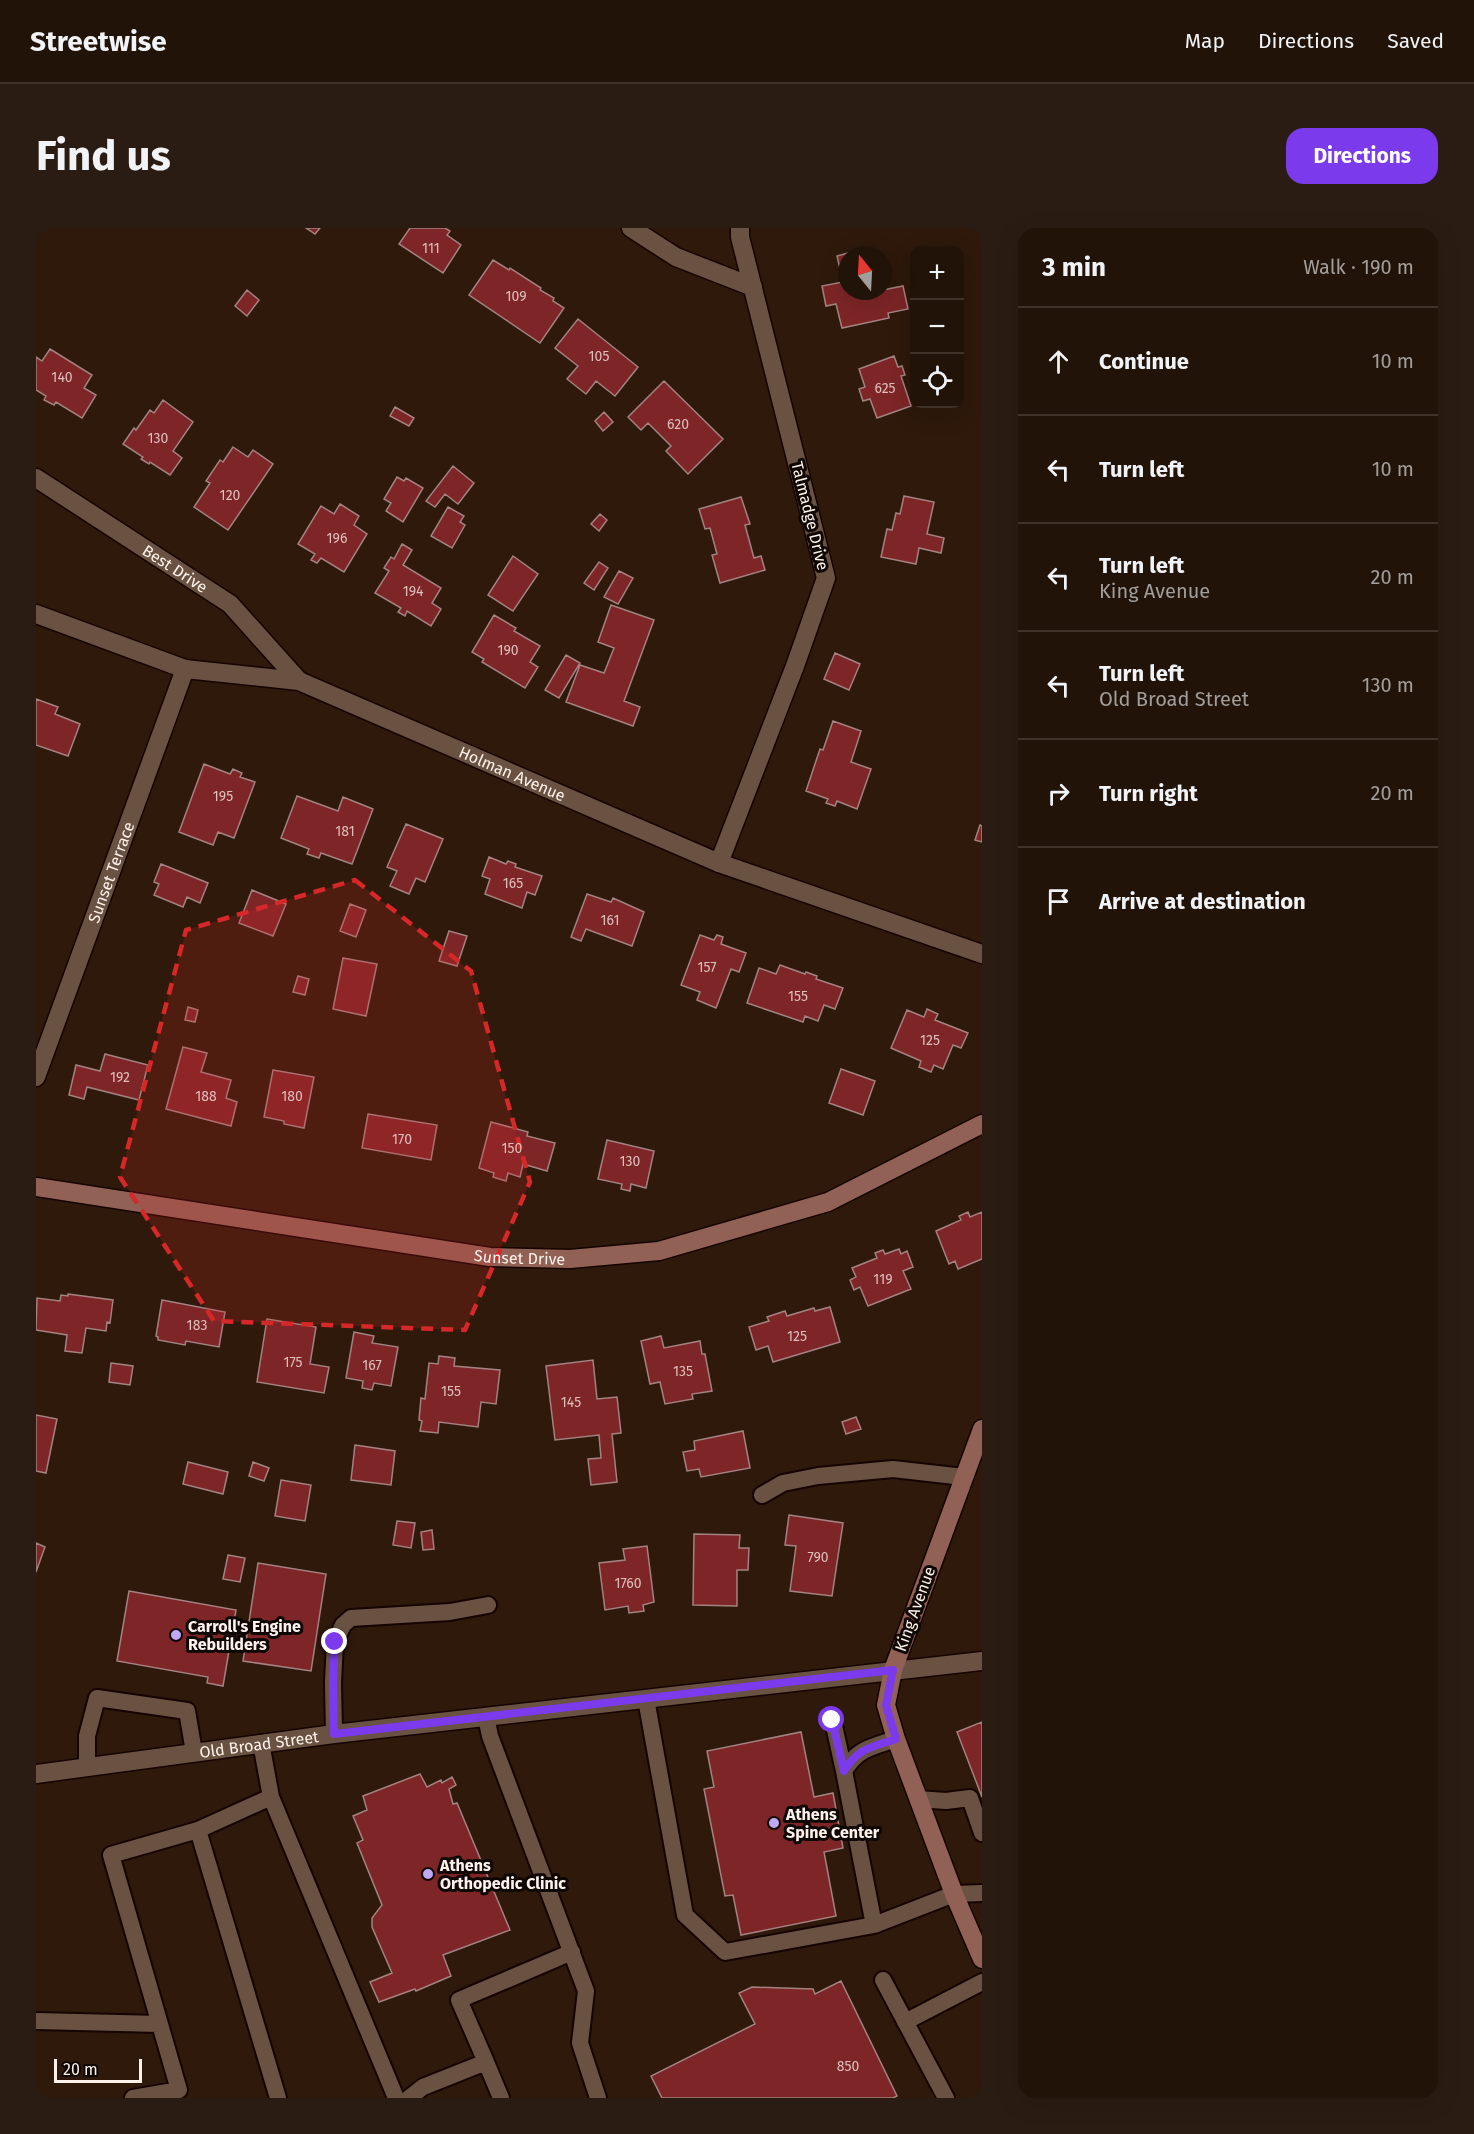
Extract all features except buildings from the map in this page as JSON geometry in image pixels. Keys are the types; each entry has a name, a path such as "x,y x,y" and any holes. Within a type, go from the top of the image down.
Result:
{"street":[{"path":"631,228 676,257 753,287"},
{"name":"Talmadge Drive","path":"719,863 795,666 826,578 740,237 740,228"},
{"name":"Best Drive","path":"36,478 230,604 299,681"},
{"name":"Holman Avenue","path":"36,614 185,669 299,681 719,863 982,954"},
{"name":"Sunset Terrace","path":"36,1077 185,669"},
{"name":"Sunset Drive","path":"36,1187 490,1257 570,1259 659,1251 828,1202 982,1124"},
{"name":"King Avenue","path":"982,1429 893,1670 886,1705 918,1799 954,1894 982,1959"},
{"name":"Old Broad Street","path":"36,1774 334,1734 982,1660"}],"lane":[{"path":"762,1495 783,1483 818,1476 893,1469 964,1477"},
{"path":"334,1734 335,1642 343,1625 351,1618 450,1612 488,1605"},
{"path":"87,1767 87,1736 97,1698 187,1711 194,1752"},
{"path":"646,1699 685,1915 725,1952 874,1925 954,1894 982,1893"},
{"path":"486,1717 490,1736 586,1991 580,2043 598,2098"},
{"path":"832,1720 874,1925"},
{"path":"844,1771 853,1757 869,1748 896,1739"},
{"path":"261,1743 271,1797 396,2098"},
{"path":"133,2098 179,2090 111,1855 198,1830 271,1797"},
{"path":"918,1799 970,1798 982,1833"},
{"path":"198,1830 278,2098"},
{"path":"501,2098 459,2000 572,1952"},
{"path":"883,1980 946,2098"},
{"path":"905,2022 982,1982"},
{"path":"36,2021 160,2024"},
{"path":"409,2098 423,2087 486,2062"}],"highlighted area":[{"path":"355,880 471,971 530,1182 465,1330 214,1321 120,1177 186,930"}],"place":[{"name":"Carroll's Engine Rebuilders","path":"176,1635"},
{"name":"Athens Spine Center","path":"774,1823"},
{"name":"Athens Orthopedic Clinic","path":"428,1874"}],"route":[{"path":"335,1642 334,1734 893,1670 886,1705 896,1739 869,1748 853,1757 844,1771 832,1720"}]}
